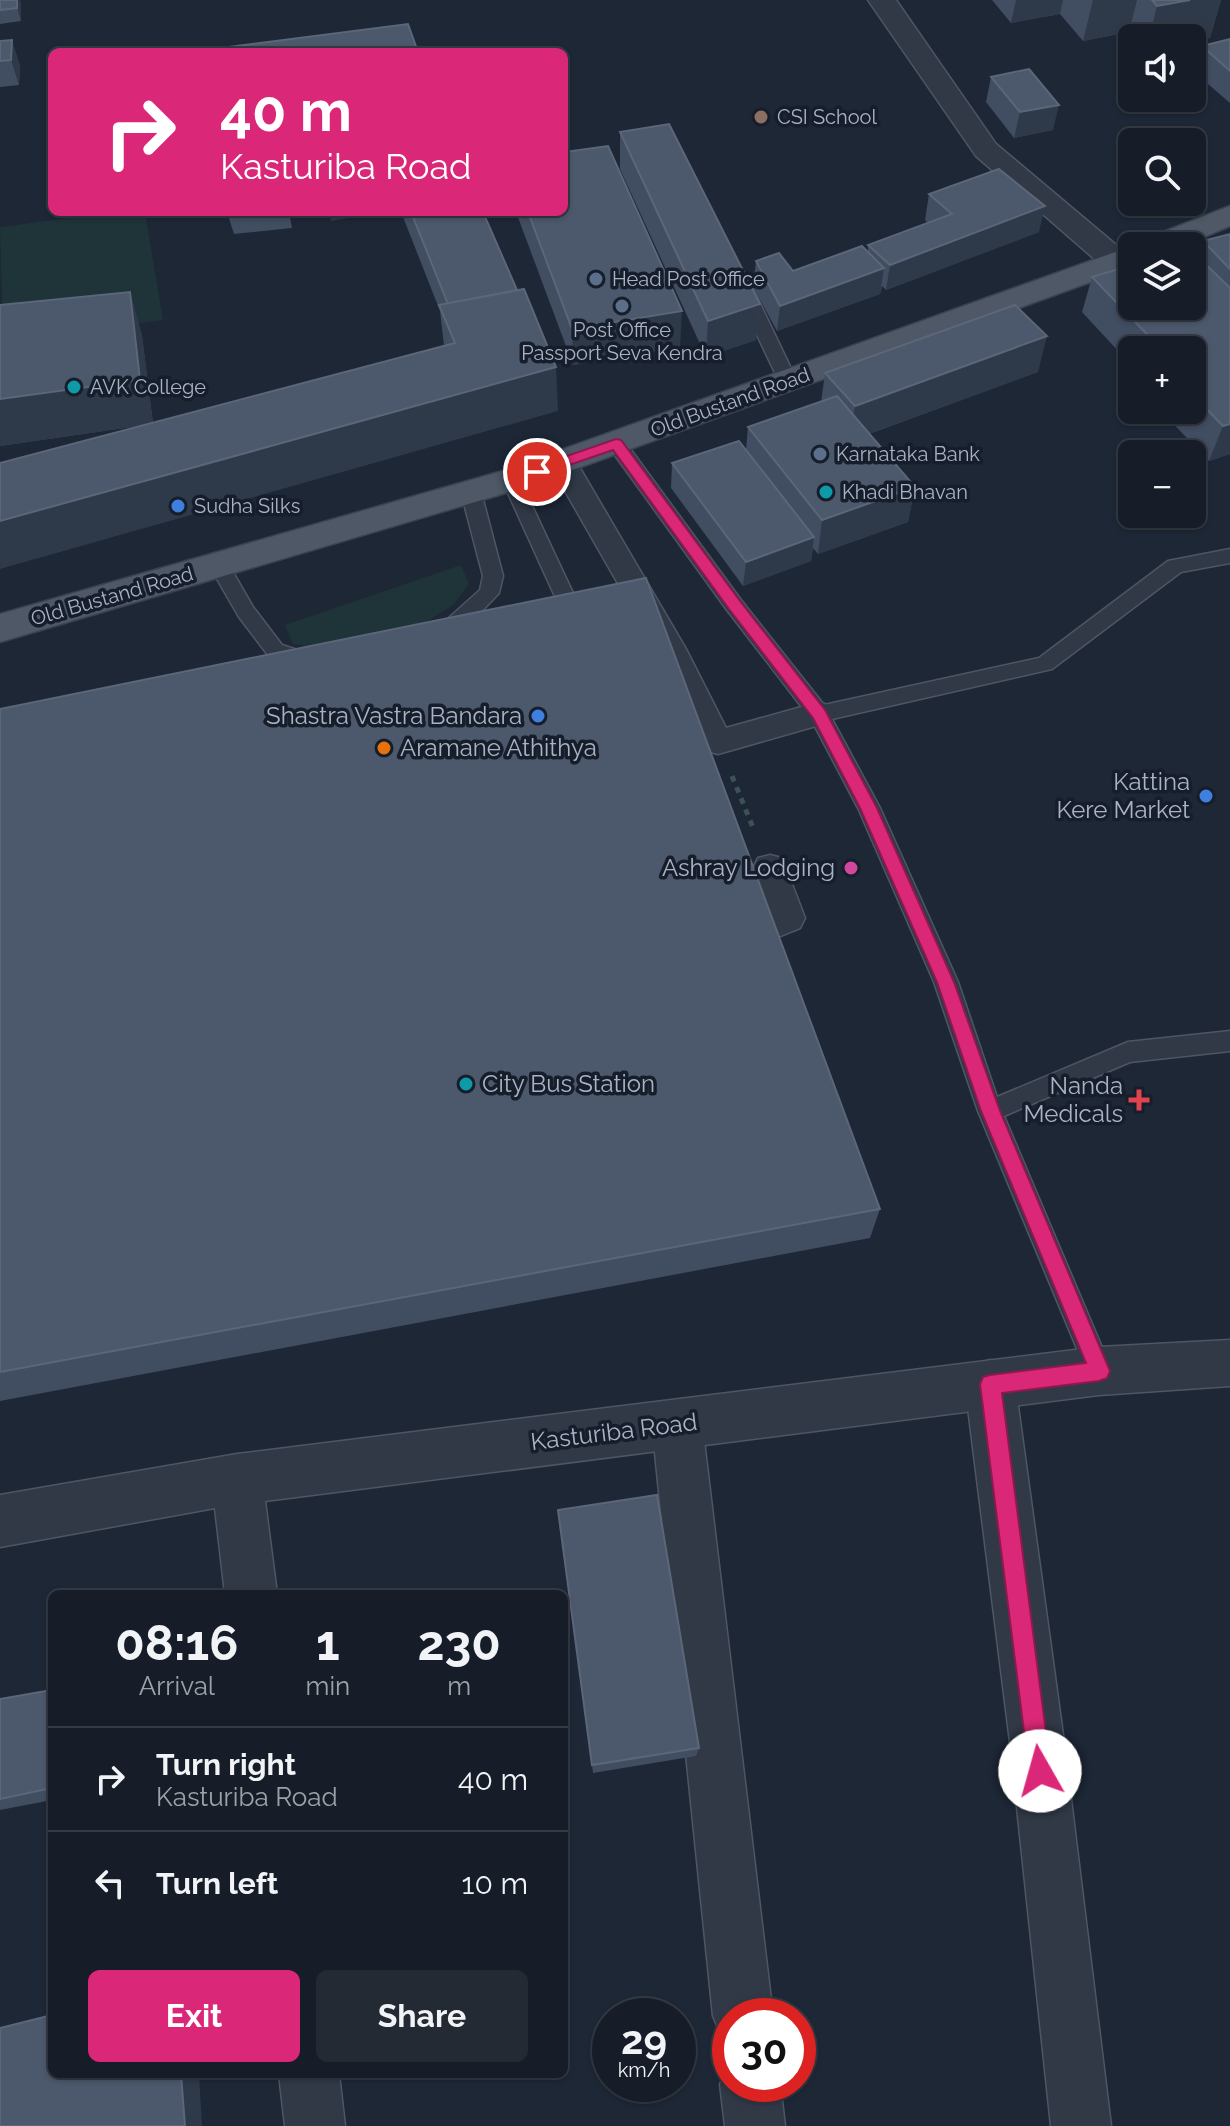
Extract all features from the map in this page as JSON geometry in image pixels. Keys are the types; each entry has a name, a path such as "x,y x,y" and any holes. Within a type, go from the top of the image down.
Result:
{"main road":[{"path":"1189,232 1230,215"},
{"name":"Old Bustand Road","path":"0,628 563,463 1118,262"}],"street":[{"path":"882,0 986,150 1118,254"},
{"path":"563,463 671,649 700,713 718,742 819,714"},
{"path":"696,940 758,930 788,918 770,868"},
{"name":"Kasturiba Road","path":"0,1521 237,1479 1099,1371 1230,1363"},
{"path":"990,1384 1037,1742 1081,2126"},
{"path":"677,1424 741,1998"},
{"path":"237,1479 251,1590"},
{"path":"309,2078 315,2126"},
{"path":"752,2102 755,2126"}],"lane":[{"path":"735,269 788,381"},
{"path":"616,443 734,605 819,714 869,808 946,982 990,1111 1099,1371"},
{"path":"511,480 588,647"},
{"path":"420,641 456,626 489,593 493,576 471,492"},
{"path":"819,714 1045,664 1175,566 1230,556"},
{"path":"219,565 246,612 275,650 323,666 337,663"},
{"path":"990,1111 1128,1052 1230,1041"}],"path":[{"path":"718,742 770,868"}],"green space":[{"path":"86,216 146,216 163,320 3,342 0,227"},
{"path":"461,565 469,584 453,605 421,625 327,649 293,644 285,625"}],"building":[{"path":"0,0 17,0 17,8 0,10"},
{"path":"1152,0 1190,0 1157,6"},
{"path":"408,24 417,48 221,48"},
{"path":"1230,39 1230,71 1206,50 1206,45"},
{"path":"12,40 11,60 0,61 0,41"},
{"path":"1029,69 1059,105 1020,112 991,77"},
{"path":"669,124 760,304 708,321 620,132"},
{"name":"Head Post Office","path":"608,146 682,311 572,329 530,216 568,216 568,151"},
{"path":"999,169 1045,206 890,265 868,245 952,214 929,194"},
{"path":"413,216 485,216 517,290 448,304"},
{"path":"1230,234 1230,269 1206,244 1206,240"},
{"path":"862,246 884,268 780,306 756,261 779,253 793,271"},
{"path":"1206,265 1230,288 1230,424 1223,426 1206,408 1206,336 1149,336 1133,320 1206,320"},
{"path":"1118,269 1118,304 1092,277"},
{"path":"524,289 556,367 0,521 0,463 455,343 439,305"},
{"path":"130,292 140,380 0,399 0,305"},
{"path":"1015,305 1047,336 855,406 825,373"},
{"path":"837,396 915,487 822,520 748,427"},
{"path":"739,441 814,537 746,562 672,463"},
{"name":"City Bus Station","path":"646,578 880,1209 0,1372 0,709"},
{"path":"657,1495 699,1748 592,1765 558,1510"},
{"path":"48,1691 48,1789 0,1799 0,1699"},
{"path":"48,2016 48,2078 181,2078 185,2126 0,2126 0,2028"}],"place":[{"name":"CSI School","path":"761,117"},
{"name":"Head Post Office","path":"596,279"},
{"name":"Post Office Passport Seva Kendra","path":"622,306"},
{"name":"AVK College","path":"74,387"},
{"name":"Karnataka Bank","path":"820,454"},
{"name":"Khadi Bhavan","path":"826,492"},
{"name":"Sudha Silks","path":"178,506"},
{"name":"Shastra Vastra Bandara","path":"538,716"},
{"name":"Aramane Athithya","path":"384,748"},
{"name":"Kattina Kere Market","path":"1206,796"},
{"name":"Ashray Lodging","path":"851,868"},
{"name":"City Bus Station","path":"466,1084"},
{"name":"Nanda Medicals","path":"1139,1100"}],"route":[{"path":"537,472 616,443 734,605 819,714 869,808 946,982 990,1111 1099,1371 990,1384 1040,1771"}]}
